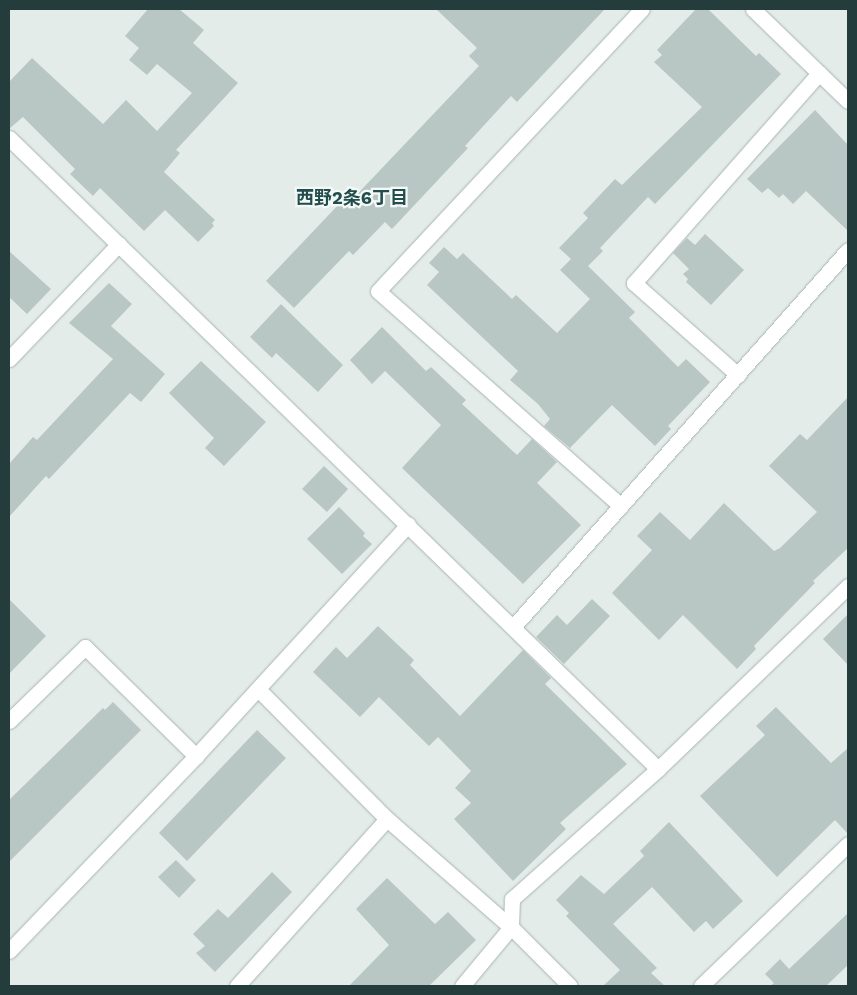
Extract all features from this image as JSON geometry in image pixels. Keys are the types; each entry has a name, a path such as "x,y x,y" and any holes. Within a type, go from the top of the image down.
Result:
{"street":[{"path":"621,506 378,291 642,9"},
{"path":"753,9 848,101"},
{"path":"738,375 634,283 819,73"},
{"path":"9,138 658,769"},
{"path":"9,359 119,244"},
{"path":"514,628 848,250"},
{"path":"9,951 196,756 408,525"},
{"path":"462,986 510,927 512,899 658,769 847,590"},
{"path":"9,721 85,646 196,756"},
{"path":"258,688 387,819 510,927 570,986"},
{"path":"237,986 387,819"},
{"path":"701,986 848,844"}],"building":[{"path":"148,9 179,9 204,30 193,43 238,83 176,150 180,153 164,172 215,220 212,223 214,226 198,242 165,210 144,231 100,188 93,196 70,174 75,169 23,117 9,129 9,82 32,58 103,124 126,100 157,131 192,93 157,64 147,75 129,60 139,48 125,36"},
{"path":"436,9 605,9 517,102 511,96 465,146 468,148 392,229 385,222 353,255 349,251 294,308 266,281 340,203 345,207 479,66 469,56 477,48"},
{"path":"696,9 708,9 756,56 759,53 781,74 655,204 648,197 600,248 603,251 588,266 635,312 629,318 678,367 686,359 710,382 668,426 671,429 655,446 612,405 570,448 544,426 550,419 538,404 510,380 518,371 427,285 439,272 429,263 444,247 457,259 463,253 512,299 516,295 557,333 590,299 560,270 571,259 559,248 588,218 583,213 615,179 622,185 702,107 654,62 662,55 657,50"},
{"path":"815,110 848,145 848,231 806,191 793,204 783,194 779,198 768,188 762,193 747,179"},
{"path":"705,234 744,270 711,305 686,282 688,279 683,274 689,269 673,253 687,238 695,245"},
{"path":"9,251 51,289 27,314 9,297"},
{"path":"109,283 132,304 111,326 165,374 141,402 130,393 49,479 46,476 9,517 9,464 33,437 37,440 113,359 69,323"},
{"path":"281,304 343,365 318,392 276,353 272,358 250,337"},
{"path":"382,327 426,371 431,367 466,400 462,404 517,455 532,439 557,462 537,483 581,525 523,584 402,468 441,425 385,371 372,384 350,360"},
{"path":"201,361 266,422 224,466 205,448 214,438 169,393"},
{"path":"848,397 848,548 813,581 815,583 754,646 756,649 737,669 683,615 659,640 612,593 652,550 637,536 660,512 690,540 724,503 774,551 780,548 817,512 769,466 800,434 807,440"},
{"path":"324,466 348,489 327,512 302,489"},
{"path":"339,507 365,533 363,536 372,544 342,574 307,539"},
{"path":"9,599 46,636 9,674"},
{"path":"592,599 610,616 564,664 536,637 557,615 567,625"},
{"path":"848,614 848,665 823,639"},
{"path":"378,626 414,660 410,665 460,716 523,650 551,678 545,684 627,764 560,823 566,829 513,881 454,819 471,803 455,788 471,771 438,737 429,746 379,697 360,717 313,672 336,647 347,658"},
{"path":"113,702 141,730 9,862 9,800 103,708 105,710"},
{"path":"776,707 831,763 848,748 848,834 835,820 777,877 700,796 765,735 756,726"},
{"path":"257,730 286,758 187,861 159,833"},
{"path":"669,822 743,901 713,929 706,921 694,932 652,887 613,924 657,968 651,973 665,986 603,986 620,970 566,916 569,913 556,900 581,875 604,894 644,856 640,851"},
{"path":"176,860 196,880 179,898 158,877"},
{"path":"272,872 292,892 215,972 196,953 205,946 193,934 218,909 228,918"},
{"path":"387,878 435,924 448,912 476,940 429,986 349,986 389,945 356,909"},
{"path":"848,913 848,965 826,986 770,986 774,983 765,974 780,959 789,969"}],"district":[{"name":"西野2条6丁目","path":"352,198"}]}
